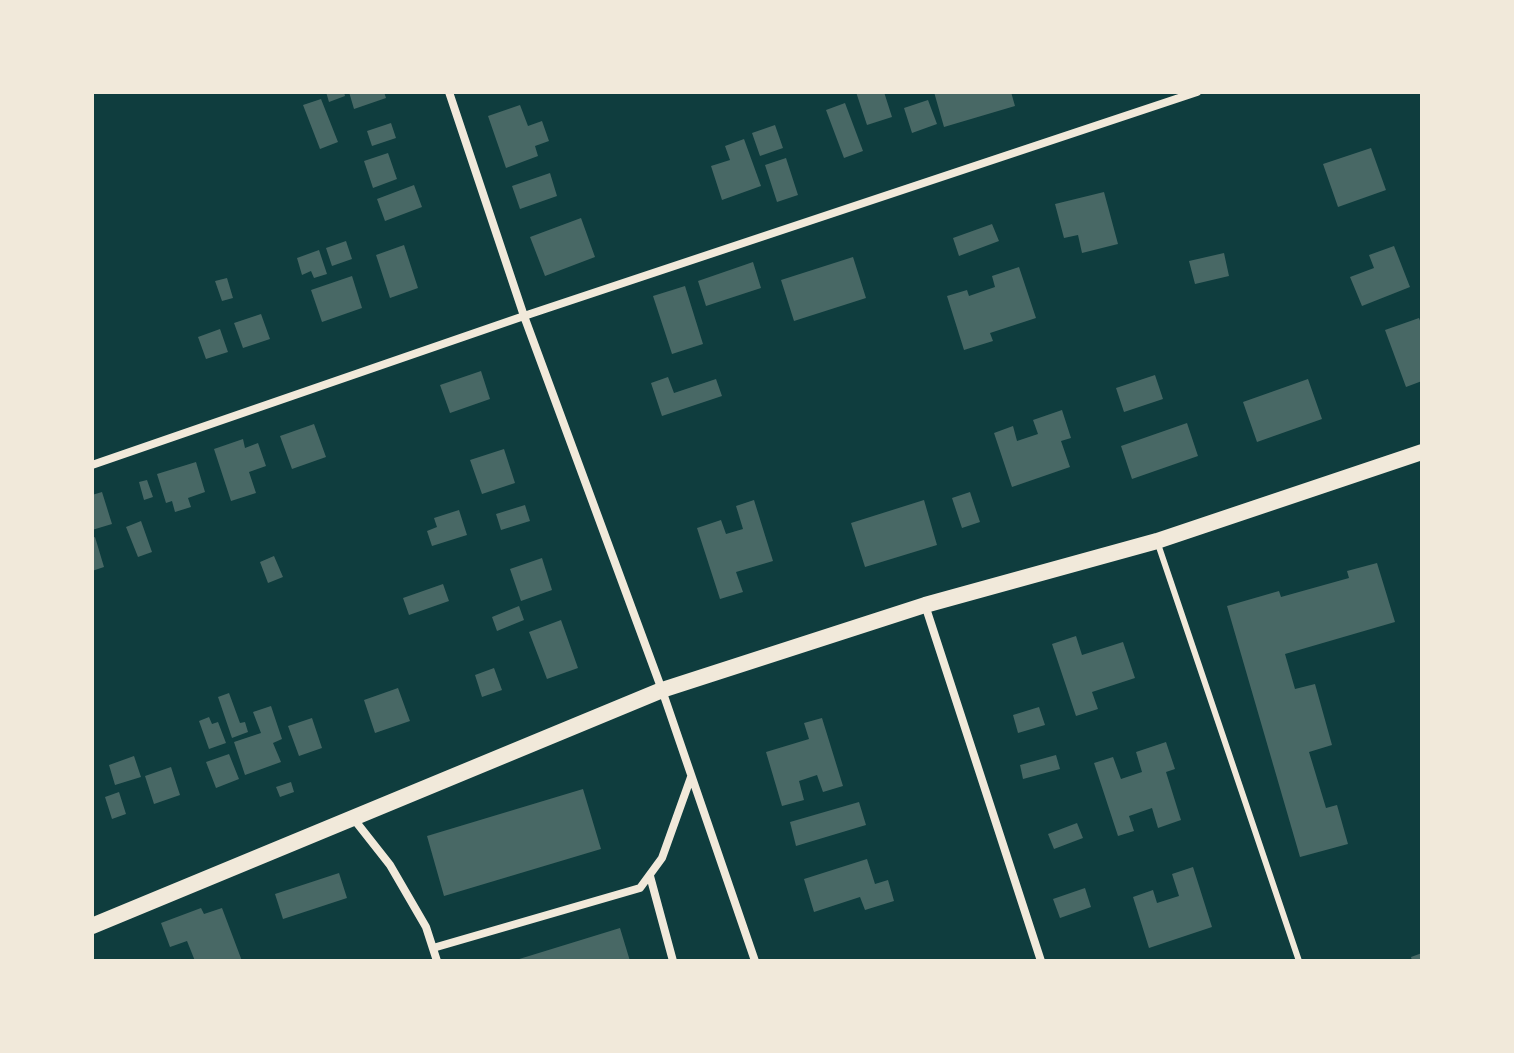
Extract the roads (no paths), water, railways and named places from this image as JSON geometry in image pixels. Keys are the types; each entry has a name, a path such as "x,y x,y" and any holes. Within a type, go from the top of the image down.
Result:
{"main road":[{"path":"92,926 662,690 925,605 1157,541 1422,452"}],"street":[{"path":"449,92 524,316 662,690 755,961"},
{"path":"92,465 524,316 1197,92"},
{"path":"925,605 1041,961"},
{"path":"433,948 640,888 662,858 691,776"},
{"path":"353,817 390,865 426,927 437,961"},
{"path":"650,876 673,961"}],"lane":[{"path":"1157,541 1299,961"}]}
